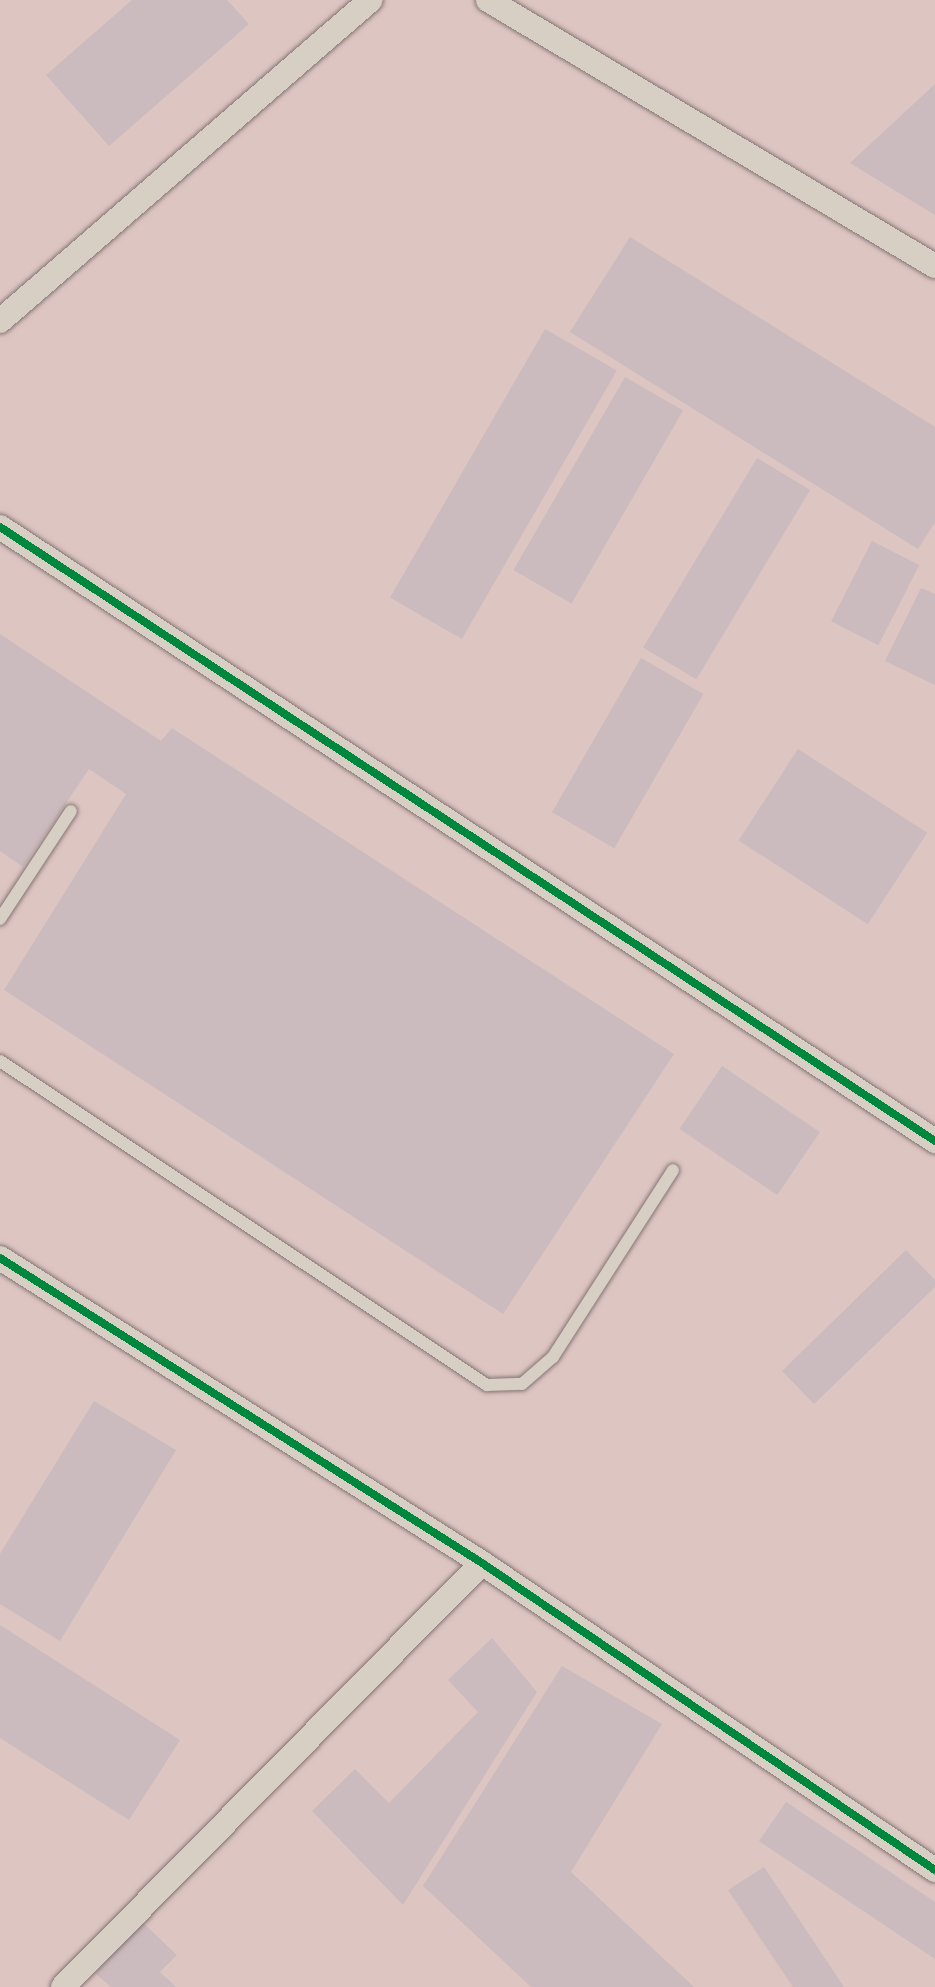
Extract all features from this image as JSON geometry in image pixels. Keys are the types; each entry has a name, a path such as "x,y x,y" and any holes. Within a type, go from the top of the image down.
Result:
{"street":[{"path":"0,321 370,0"},
{"path":"488,0 935,267"},
{"path":"0,527 935,1141"},
{"path":"0,1258 482,1563 935,1870"},
{"path":"63,1987 482,1563"}],"lane":[{"path":"0,919 71,811"},
{"path":"0,1061 487,1385 522,1384 553,1357 673,1170"}],"shaded area":[{"path":"0,0 935,0 935,1987 0,1987"}],"building":[{"path":"132,0 227,0 249,24 109,146 46,75"},
{"path":"935,84 935,215 850,163"},
{"path":"630,237 935,427 935,522 918,549 570,332"},
{"path":"545,329 617,371 462,639 390,597"},
{"path":"625,377 683,411 572,604 514,570"},
{"path":"757,458 810,490 696,679 643,647"},
{"path":"872,541 919,565 878,645 831,621"},
{"path":"921,588 935,594 935,685 885,661"},
{"path":"0,634 161,741 172,728 674,1054 503,1314 4,990 126,794 89,769 23,867 0,851"},
{"path":"641,658 703,694 614,848 552,812"},
{"path":"798,749 927,833 868,924 739,840"},
{"path":"722,1066 820,1132 777,1195 680,1129"},
{"path":"906,1250 935,1280 935,1287 814,1404 782,1371"},
{"path":"94,1401 176,1450 60,1641 0,1604 0,1554"},
{"path":"0,1625 180,1740 129,1820 0,1738"},
{"path":"492,1638 537,1692 403,1905 312,1811 355,1769 389,1803 478,1712 448,1680"},
{"path":"562,1666 662,1724 571,1872 694,1987 531,1987 423,1886"},
{"path":"786,1802 935,1902 935,1959 759,1841"},
{"path":"764,1867 844,1987 793,1987 728,1890"},
{"path":"142,1922 177,1955 160,1972 176,1987 111,1987 95,1973"}],"cycle path":[{"path":"0,527 935,1141"},
{"path":"0,1258 482,1563 935,1870"}]}
